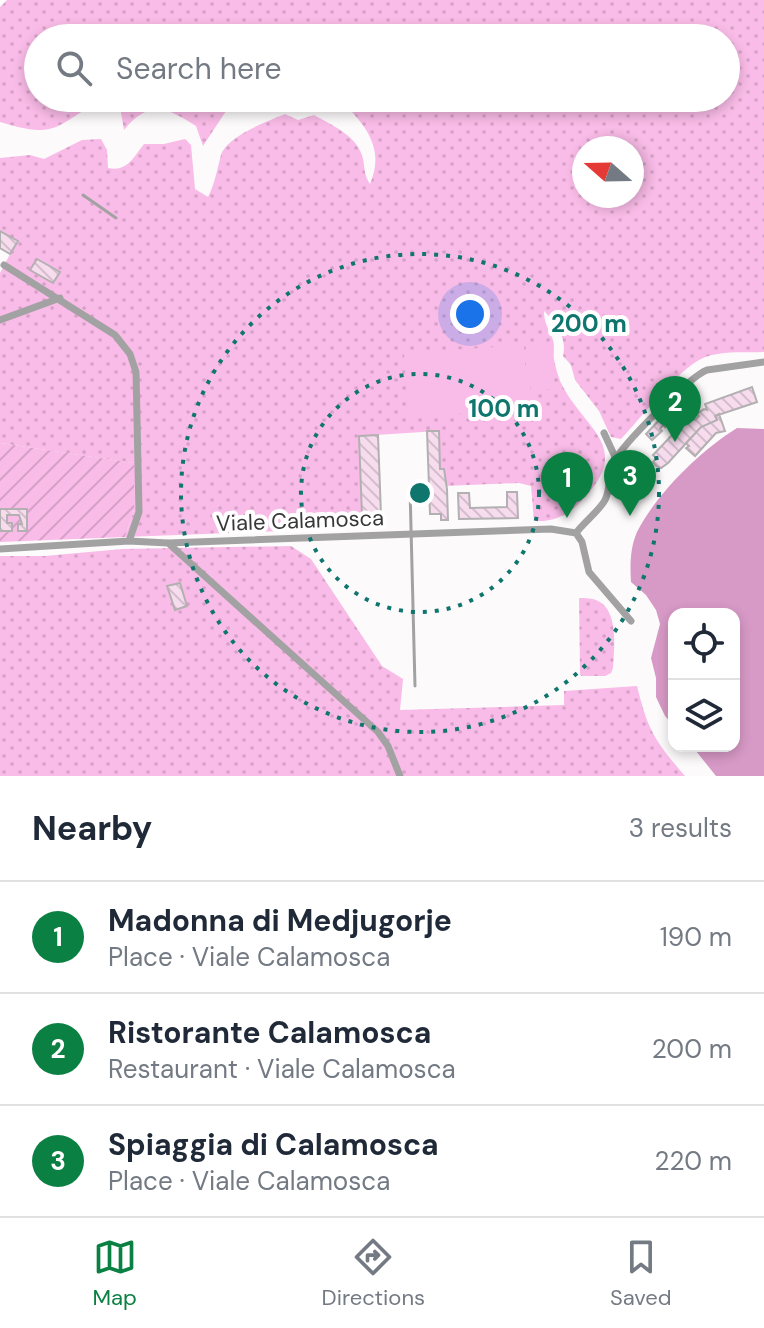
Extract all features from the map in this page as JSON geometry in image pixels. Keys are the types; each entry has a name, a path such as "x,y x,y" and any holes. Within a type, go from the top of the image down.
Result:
{"street":[{"path":"2,265 60,298 115,335 133,362 136,372 139,512 129,541"},
{"path":"0,320 60,298"},
{"path":"631,621 589,572 582,542 576,533 606,500 610,473 616,459 678,392 699,373 764,362"},
{"path":"604,433 616,459"},
{"name":"Viale Calamosca","path":"0,549 129,541 168,543 551,529 576,533"},
{"path":"168,543 378,732 388,746 400,776"}],"lane":[{"path":"83,195 116,218"},
{"path":"606,500 628,471"},
{"path":"410,488 415,686"}],"shaded area":[{"path":"7,0 764,0 764,352 724,353 701,359 671,384 621,439 611,437 599,411 575,380 571,365 563,356 564,343 560,332 544,311 554,342 554,362 561,383 592,426 605,451 598,481 577,505 555,519 534,521 531,486 519,483 445,486 444,469 440,469 438,431 360,436 362,528 125,537 134,510 133,463 0,443 0,273 17,241 0,231 0,158 30,155 44,159 82,140 101,139 107,150 108,168 115,169 129,163 144,144 164,144 185,139 191,145 195,189 208,197 221,155 231,142 285,114 298,120 314,115 344,132 356,144 370,184 374,171 374,147 364,126 351,112 740,112 740,24 24,24 24,112 83,112 56,127 28,129 0,122 0,7"},
{"path":"121,112 147,112 142,114 124,130"},
{"path":"170,112 225,112 203,146 196,126"},
{"path":"549,343 552,389 531,391 528,344"},
{"path":"524,345 528,409 408,417 404,353"},
{"path":"737,428 764,429 764,776 716,776 697,752 740,752 740,608 668,608 668,719 656,697 656,678 651,658 660,624 656,610 646,595 631,582 633,544 637,532 656,503 709,448"},
{"path":"0,443 134,463 134,510 125,537 0,542"},
{"path":"291,546 311,559 382,666 403,679 400,710 564,705 564,691 637,686 654,735 685,776 0,776 0,556 45,556 122,549"},
{"path":"579,598 598,601 605,606 612,622 613,668 605,676 581,676 580,673"}],"building":[{"path":"0,231 18,241 10,254 0,248"},
{"path":"37,259 60,272 53,283 30,270"},
{"path":"752,387 757,402 715,416 717,420 701,427 668,463 661,468 656,466 653,455 690,416 695,420 699,416 697,414 707,410 705,404"},
{"path":"681,397 688,403 665,427 663,425 662,431 652,440 646,434"},
{"path":"719,414 725,431 716,433 695,456 686,448 689,446 686,443 701,427 717,420 715,416"},
{"path":"427,431 439,431 440,469 444,469 448,520 441,520 441,514 430,514"},
{"path":"378,435 381,515 362,516 359,436"},
{"path":"507,492 517,492 518,518 459,519 458,493 469,493 470,508 507,507"},
{"path":"0,509 27,509 27,531 18,531 18,524 22,524 19,515 7,515 12,531 0,531"},
{"path":"180,583 187,606 175,610 167,586"}],"place":[{"name":"Ristorante Calamosca","path":"675,442"},
{"name":"Spiaggia di Calamosca","path":"630,516"},
{"name":"Madonna di Medjugorje","path":"567,518"}]}
